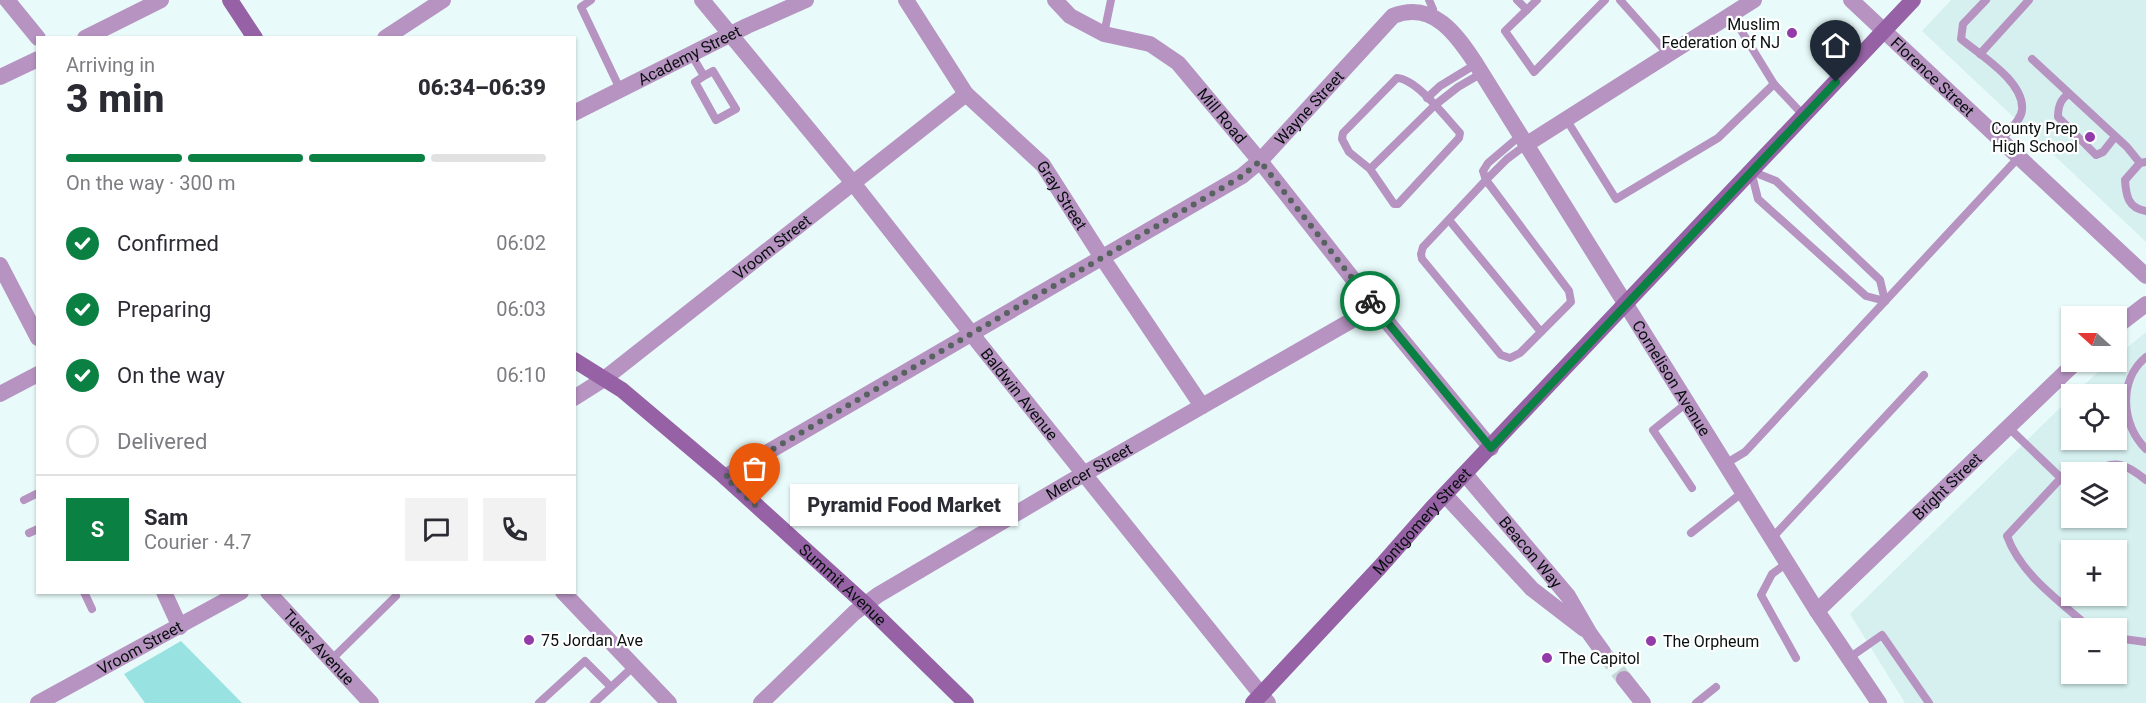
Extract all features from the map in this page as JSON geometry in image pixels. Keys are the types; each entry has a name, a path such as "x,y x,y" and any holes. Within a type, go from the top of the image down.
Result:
{"main road":[{"path":"230,0 254,36"},
{"name":"Montgomery Street","path":"1260,700 1445,495 1913,0"},
{"name":"Summit Avenue","path":"576,361 622,390 725,477 865,604 966,703"}],"street":[{"path":"7,0 36,36"},
{"path":"89,36 161,0"},
{"path":"388,36 443,0"},
{"name":"Baldwin Avenue","path":"702,0 853,183 1260,700"},
{"name":"Academy Street","path":"576,112 729,35 806,0"},
{"name":"Gray Street","path":"906,0 966,94 1043,165 1102,259 1202,406"},
{"name":"Mill Road","path":"1055,0 1071,16 1104,34 1150,44 1178,63 1260,161 1375,307 1491,448"},
{"path":"1524,139 1566,119 1754,0"},
{"name":"Florence Street","path":"1851,0 2146,276"},
{"name":"Cornelison Avenue","path":"1427,4 1447,20 1479,69 1817,611 1879,703"},
{"name":"Wayne Street","path":"725,477 1242,176 1260,161 1393,16 1403,7 1427,4"},
{"path":"0,77 36,60"},
{"name":"Vroom Street","path":"576,397 604,379 966,94"},
{"path":"0,265 36,334"},
{"path":"2127,319 2146,304"},
{"name":"Mercer Street","path":"760,703 865,604 1084,474 1375,307"},
{"name":"Bright Street","path":"1817,611 2066,372"},
{"path":"0,394 36,375"},
{"name":"Beacon Way","path":"1465,474 1568,596 1603,652"},
{"name":"Beacon Way","path":"1445,495 1532,589 1590,634"},
{"path":"165,594 180,627"},
{"name":"Vroom Street","path":"39,703 238,594"},
{"name":"Tuers Avenue","path":"270,594 371,703"},
{"path":"565,594 669,703"},
{"path":"1624,679 1643,703"}],"lane":[{"path":"591,0 581,7 620,89"},
{"path":"1104,34 1111,0"},
{"path":"1517,0 1527,10"},
{"path":"1537,0 1505,31 1534,72 1605,0"},
{"path":"1620,0 1668,54"},
{"path":"1986,0 1963,24 1961,39 2010,79 2021,93 2022,110 2019,119 2001,140"},
{"path":"1980,54 2029,0"},
{"path":"1731,14 1774,84 1804,116"},
{"path":"691,54 704,76"},
{"path":"2032,59 2114,138 2143,162 2125,180 2126,196 2137,210 2146,211"},
{"path":"1427,98 1440,86 1479,69"},
{"path":"1370,169 1435,105 1479,69"},
{"path":"713,71 736,109 716,120 695,82 704,76 713,71"},
{"path":"1397,78 1404,78 1427,98 1460,133 1459,138 1398,204 1394,204 1370,169 1349,152 1342,139 1343,133 1397,78"},
{"path":"1566,119 1616,199 1718,138 1774,84"},
{"path":"2069,94 2064,97 2058,108 2058,117 2096,155 2103,152 2114,138"},
{"path":"1486,180 1572,298 1571,302 1520,353 1510,358 1501,355 1443,285 1421,254 1424,247 1486,180 1507,159 1524,139"},
{"path":"1725,464 1744,452 1830,357 2019,157"},
{"path":"1751,171 1758,199 1866,296 1885,301"},
{"path":"1751,171 1776,181 1880,280 1885,301"},
{"path":"1449,220 1541,332"},
{"path":"2146,357 2138,363 2128,384 2125,400 2130,423 2146,449"},
{"path":"1772,538 1924,375"},
{"path":"1688,402 1653,430 1692,488"},
{"path":"2008,427 2061,478 2007,536 2013,552 2033,576 2079,618"},
{"path":"2127,466 2146,480"},
{"path":"1691,533 1743,492"},
{"path":"24,500 36,494"},
{"path":"29,533 36,530"},
{"path":"1787,563 1772,574 1761,595 1796,658"},
{"path":"85,594 92,609"},
{"path":"331,660 396,596"},
{"path":"1849,658 1882,634 1929,703"},
{"path":"2127,639 2146,642"},
{"path":"539,703 585,661 611,687"},
{"path":"594,703 634,666"},
{"path":"1695,703 1716,687"}],"shaded area":[{"name":"County Prep High School","path":"1951,0 2146,0 2146,242 1922,31"},
{"path":"2146,332 2146,703 1905,703 1850,614 2061,407 2061,450 2127,450 2127,384 2085,384 2098,372 2127,372 2127,348"},
{"path":"181,641 242,703 145,703 124,674"}],"tunnel":[{"path":"1603,652 1624,679"}],"way so far":[{"path":"755,505 725,477 1102,259 1242,176 1260,161 1370,301"}],"place":[{"name":"Muslim Federation of NJ","path":"1792,33"},
{"name":"County Prep High School","path":"2090,137"},
{"name":"Pyramid Food Market","path":"755,505"},
{"name":"75 Jordan Ave","path":"529,640"},
{"name":"The Orpheum","path":"1651,641"},
{"name":"The Capitol","path":"1547,658"}],"route":[{"path":"1370,301 1491,448 1836,82"}]}
